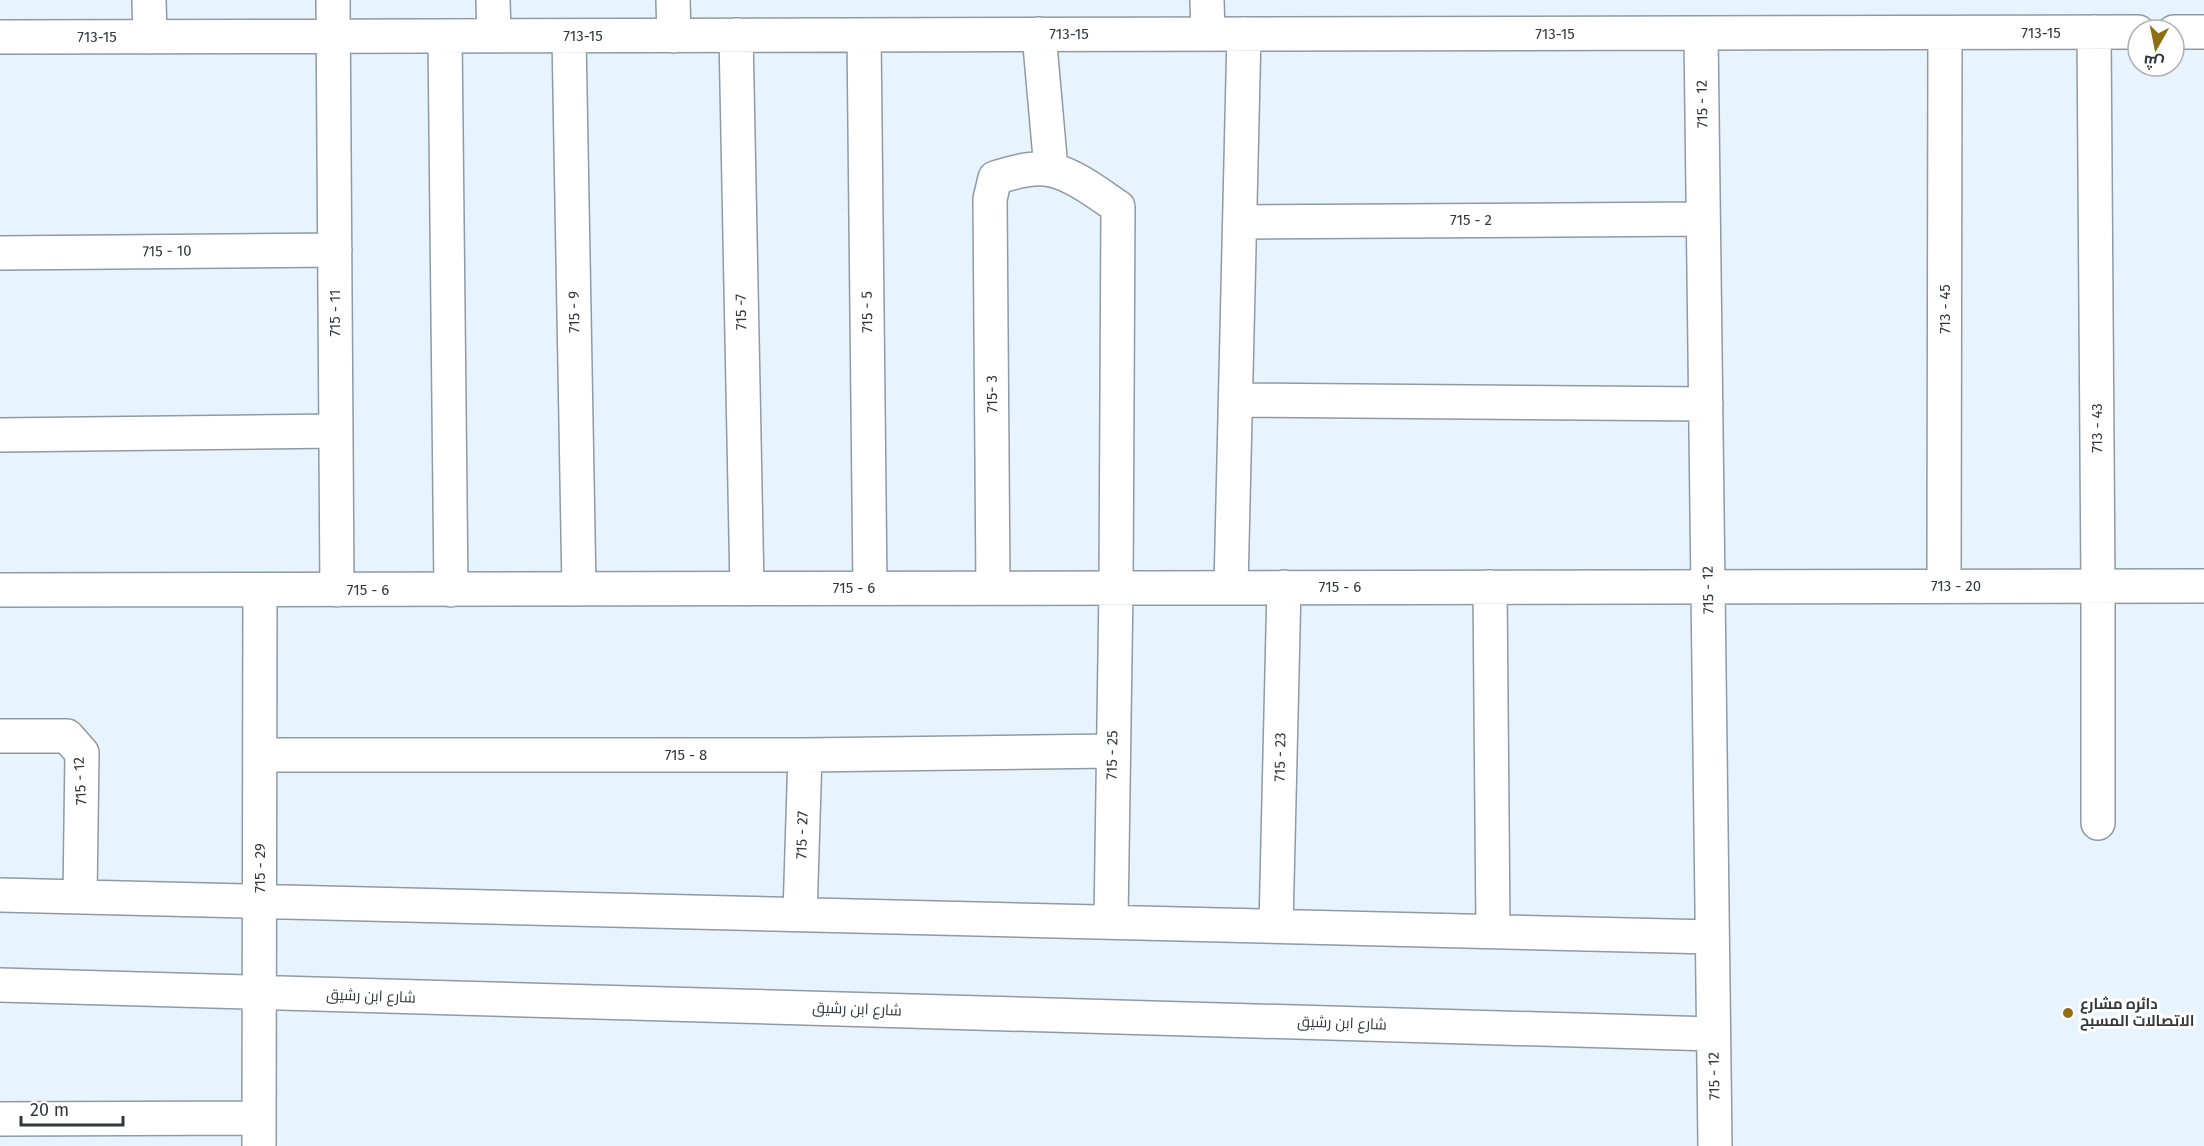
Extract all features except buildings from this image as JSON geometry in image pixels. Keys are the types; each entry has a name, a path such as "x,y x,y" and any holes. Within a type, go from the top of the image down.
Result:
{"street":[{"path":"149,0 150,37"},
{"name":"715 - 11","path":"333,0 337,590"},
{"path":"493,0 494,36"},
{"path":"673,0 674,36"},
{"path":"1208,0 1208,34"},
{"name":"713 - 43","path":"2094,32 2098,823"},
{"name":"713-15","path":"0,37 2126,32"},
{"path":"2186,32 2204,32"},
{"name":"715 - 12","path":"1701,33 1715,1146"},
{"name":"713 - 45","path":"1944,586 1946,33"},
{"path":"1039,34 1051,170"},
{"path":"1232,587 1244,34"},
{"name":"715 -7","path":"736,35 747,589"},
{"name":"715 - 5","path":"864,35 870,588"},
{"path":"446,36 451,590"},
{"name":"715 - 9","path":"569,36 579,589"},
{"name":"715- 3","path":"993,588 990,199 995,178 1013,171 1051,170"},
{"name":"715 - 25","path":"1051,170 1087,186 1118,207 1111,922"},
{"name":"715 - 2","path":"1240,222 1703,219"},
{"name":"715 - 10","path":"0,253 335,250"},
{"path":"1236,400 1706,404"},
{"path":"0,435 336,431"},
{"name":"713 - 20","path":"1708,586 2204,586"},
{"name":"715 - 6","path":"0,590 1708,586"},
{"name":"715 - 23","path":"1276,926 1284,587"},
{"path":"1490,587 1493,931"},
{"name":"715 - 29","path":"259,1132 260,590"},
{"name":"715 - 12","path":"0,736 67,736 82,753 80,897"},
{"name":"715 - 8","path":"260,755 805,755 1112,751"},
{"name":"715 - 27","path":"800,914 805,755"},
{"path":"0,895 1712,937"},
{"name":"شارع ابن رشيق","path":"0,985 1713,1034"},
{"path":"0,1119 259,1132"}],"place":[{"name":"دائره مشارع الاتصالات المسبح","path":"2068,1013"}]}
